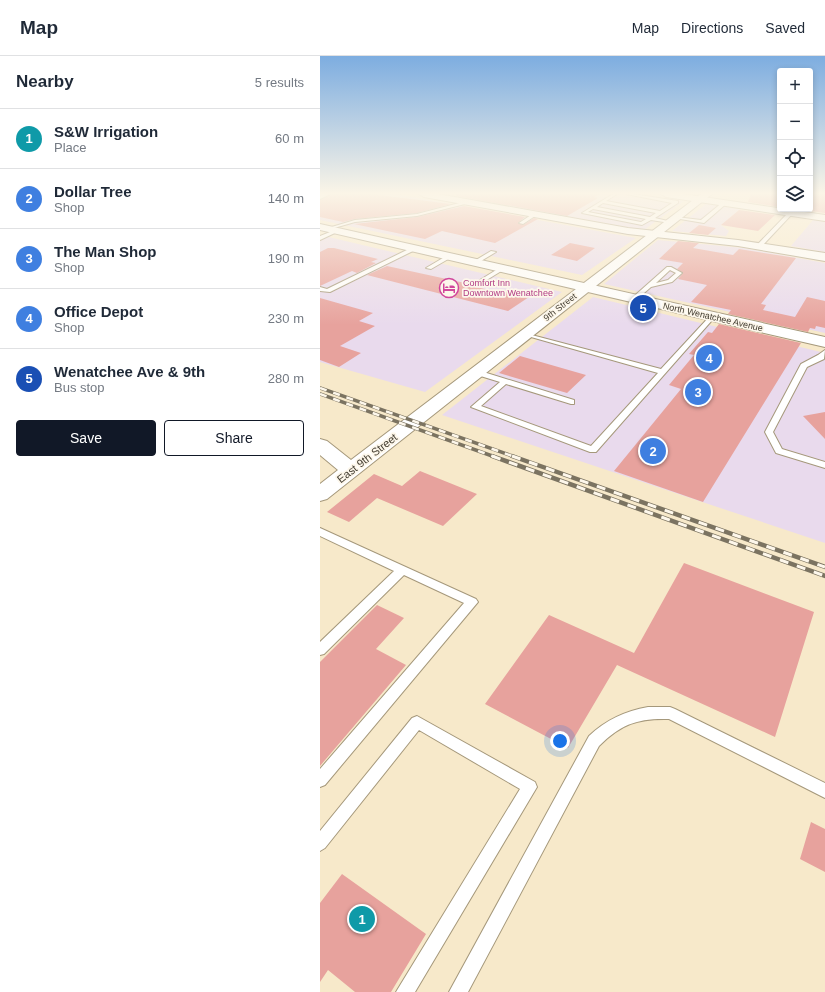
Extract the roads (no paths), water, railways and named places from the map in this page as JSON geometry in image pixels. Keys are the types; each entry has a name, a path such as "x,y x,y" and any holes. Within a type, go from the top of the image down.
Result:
{"main road":[{"name":"North Wenatchee Avenue","path":"355,238 414,249 825,342"},
{"name":"9th Street","path":"414,421 651,238"},
{"path":"680,238 759,246 825,257"},
{"name":"East 9th Street","path":"320,494 414,421"},
{"path":"320,445 350,470"}],"lane":[{"path":"759,246 767,238"},
{"path":"320,289 328,291 414,249"},
{"path":"474,263 493,252"},
{"path":"429,268 448,257"},
{"path":"634,299 650,285 670,268 679,273 675,278 667,283 650,285"},
{"path":"483,280 501,269"},
{"path":"505,381 475,407 593,450 712,317"},
{"path":"526,334 662,372"},
{"path":"825,352 821,357 804,366 769,432 779,451 825,465"},
{"path":"477,372 571,402"},
{"path":"320,532 472,602 320,780"},
{"path":"320,650 402,570"},
{"path":"458,992 594,741 613,724 639,714 654,712 670,713 825,791"},
{"path":"320,843 417,722 530,787 405,992"}],"railway":[{"path":"320,388 515,457"},
{"path":"320,394 495,457"},
{"path":"492,456 825,576"},
{"path":"512,456 825,567"}],"place":[{"name":"Comfort Inn Downtown Wenatchee","path":"449,288"},
{"name":"Wenatchee Ave & 9th","path":"643,308"},
{"name":"Office Depot","path":"709,358"},
{"name":"The Man Shop","path":"698,392"},
{"name":"Dollar Tree","path":"653,451"},
{"name":"S&W Irrigation","path":"362,919"}]}
